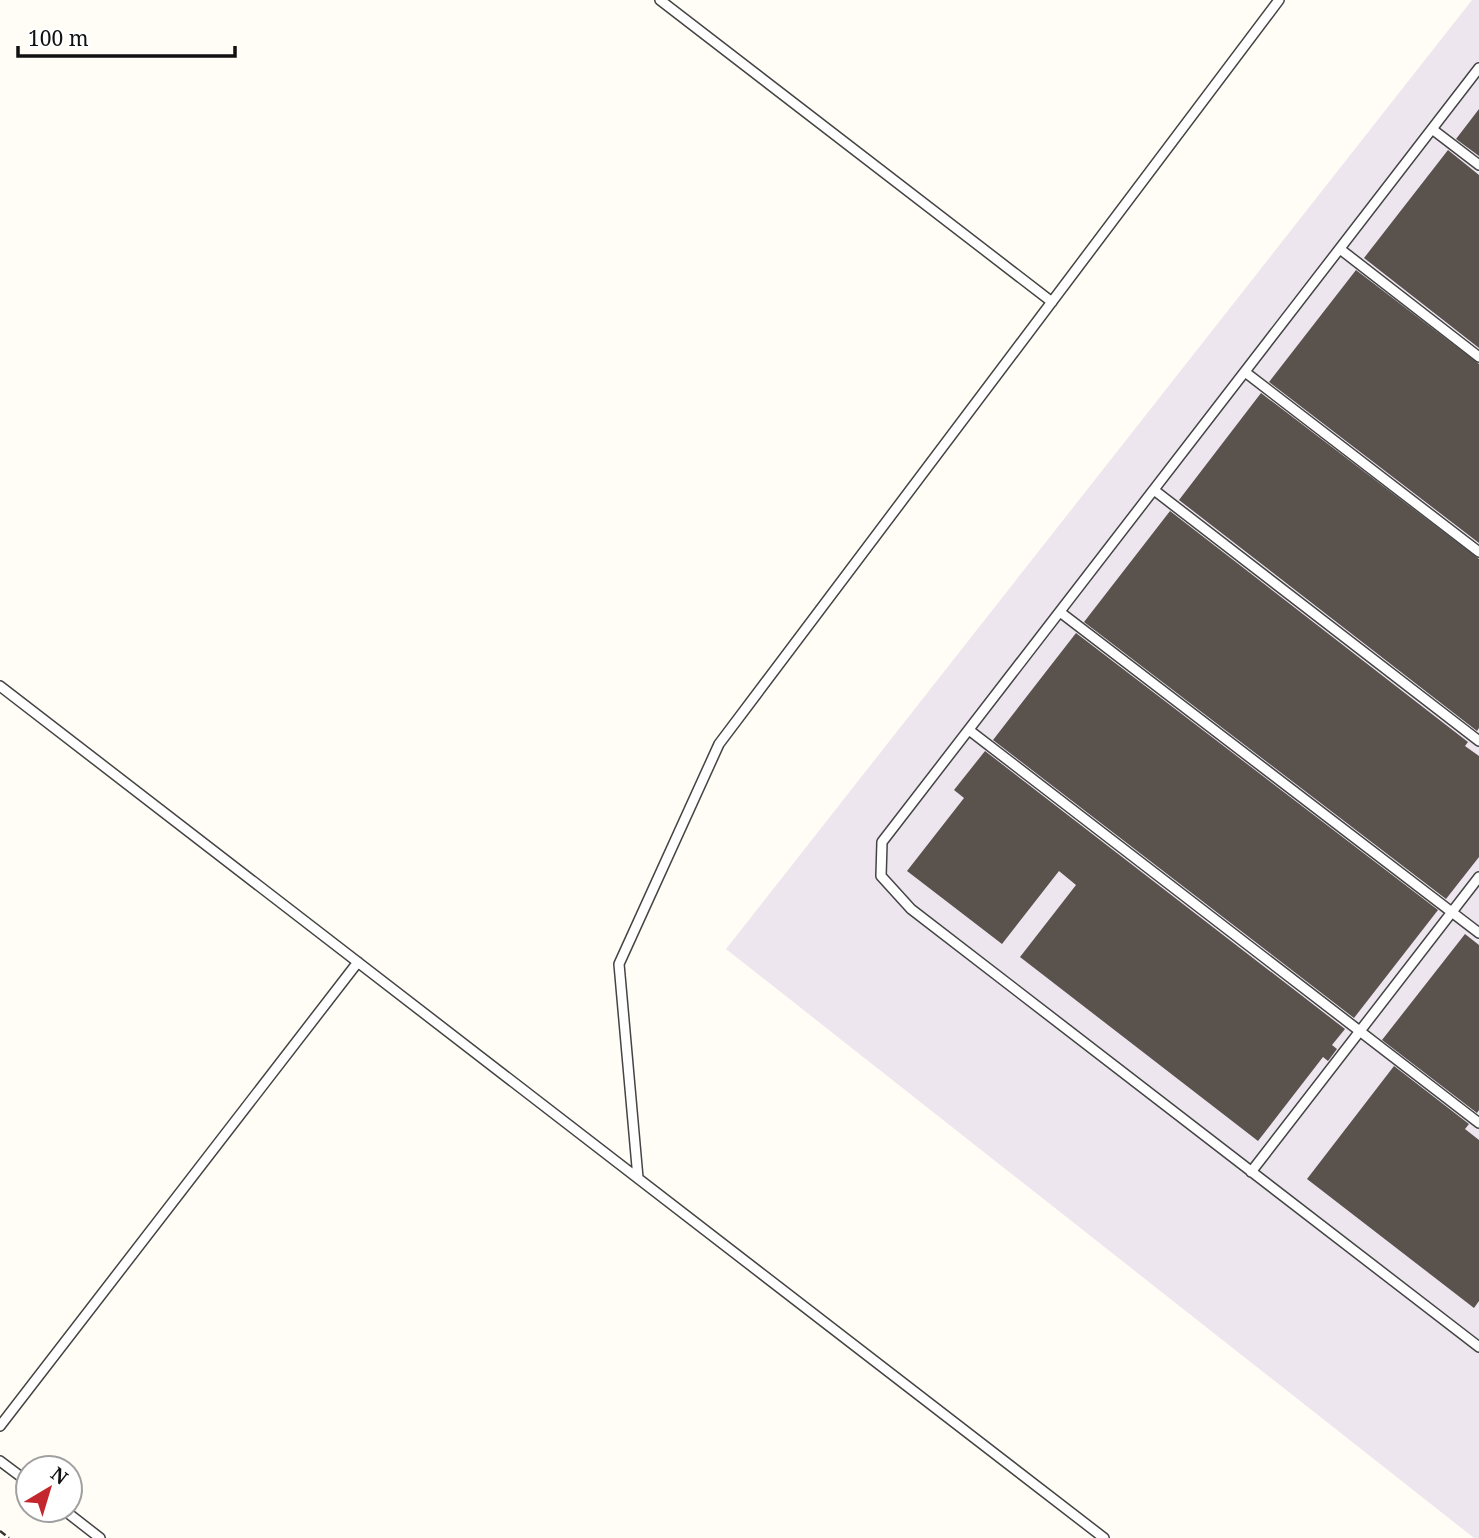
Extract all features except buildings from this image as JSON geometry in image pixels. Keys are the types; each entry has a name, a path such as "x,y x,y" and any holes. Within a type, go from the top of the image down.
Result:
{"lane":[{"path":"660,0 1052,302"},
{"path":"638,1178 619,964 719,744 1279,0"},
{"path":"1479,68 882,842 881,876 911,909 1479,1347"},
{"path":"1432,129 1479,165"},
{"path":"1340,249 1479,357"},
{"path":"1245,372 1479,552"},
{"path":"1154,490 1479,741"},
{"path":"1060,612 1479,933"},
{"path":"0,685 1104,1538"},
{"path":"969,730 1479,1123"},
{"path":"1251,1171 1479,877"},
{"path":"0,1426 358,962"},
{"path":"82,1524 100,1538"}],"path":[{"path":"0,1531 9,1538"}],"shaded area":[{"path":"1472,0 1479,0 1479,1538 1474,1538 726,949"}]}
